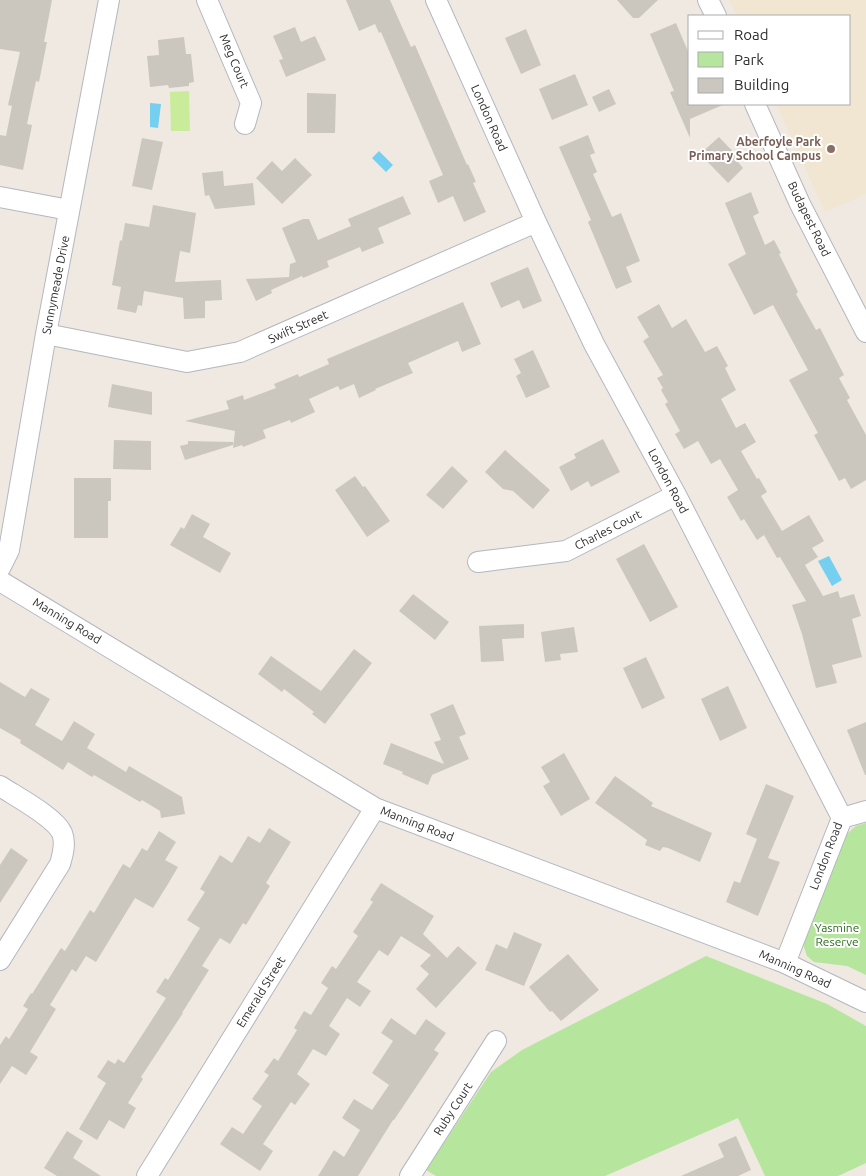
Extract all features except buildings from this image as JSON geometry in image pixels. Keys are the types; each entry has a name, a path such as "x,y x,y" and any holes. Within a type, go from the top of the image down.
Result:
{"street":[{"name":"Sunnymeade Drive","path":"0,568 10,550 46,334 109,0"},
{"name":"Meg Court","path":"207,0 251,103 246,124"},
{"name":"London Road","path":"436,0 536,222 594,344 676,495 842,818 785,962"},
{"path":"708,0 716,15"},
{"name":"Budapest Road","path":"755,105 800,204 866,332"},
{"path":"0,197 70,210"},
{"name":"Swift Street","path":"46,334 186,362 240,352 536,222"},
{"name":"Charles Court","path":"478,562 566,551 676,495"},
{"name":"Manning Road","path":"0,581 375,808 785,962 866,1002"},
{"path":"0,786 49,818 62,833 64,851 60,864 0,960"},
{"name":"Emerald Street","path":"147,1176 375,808"},
{"path":"842,818 866,810"},
{"name":"Ruby Court","path":"410,1176 496,1041"}],"shaded area":[{"name":"Aberfoyle Park Primary School Campus","path":"729,0 866,0 866,194 825,212 776,105 851,105 851,15 736,15"}],"green space":[{"path":"189,91 190,131 171,131 170,92"},
{"name":"Yasmine Reserve","path":"866,823 866,975 847,966 814,962 807,956 803,944 841,839 856,826"},
{"path":"706,956 827,1004 866,1026 866,1163 838,1176 765,1176 738,1118 605,1176 436,1176 426,1170 491,1072 522,1050"}],"water":[{"path":"150,103 161,104 158,128 150,127"},
{"path":"379,151 393,165 386,172 372,158"},
{"path":"829,556 842,580 832,586 818,561"}],"place":[{"name":"Aberfoyle Park Primary School Campus","path":"831,149"}]}
